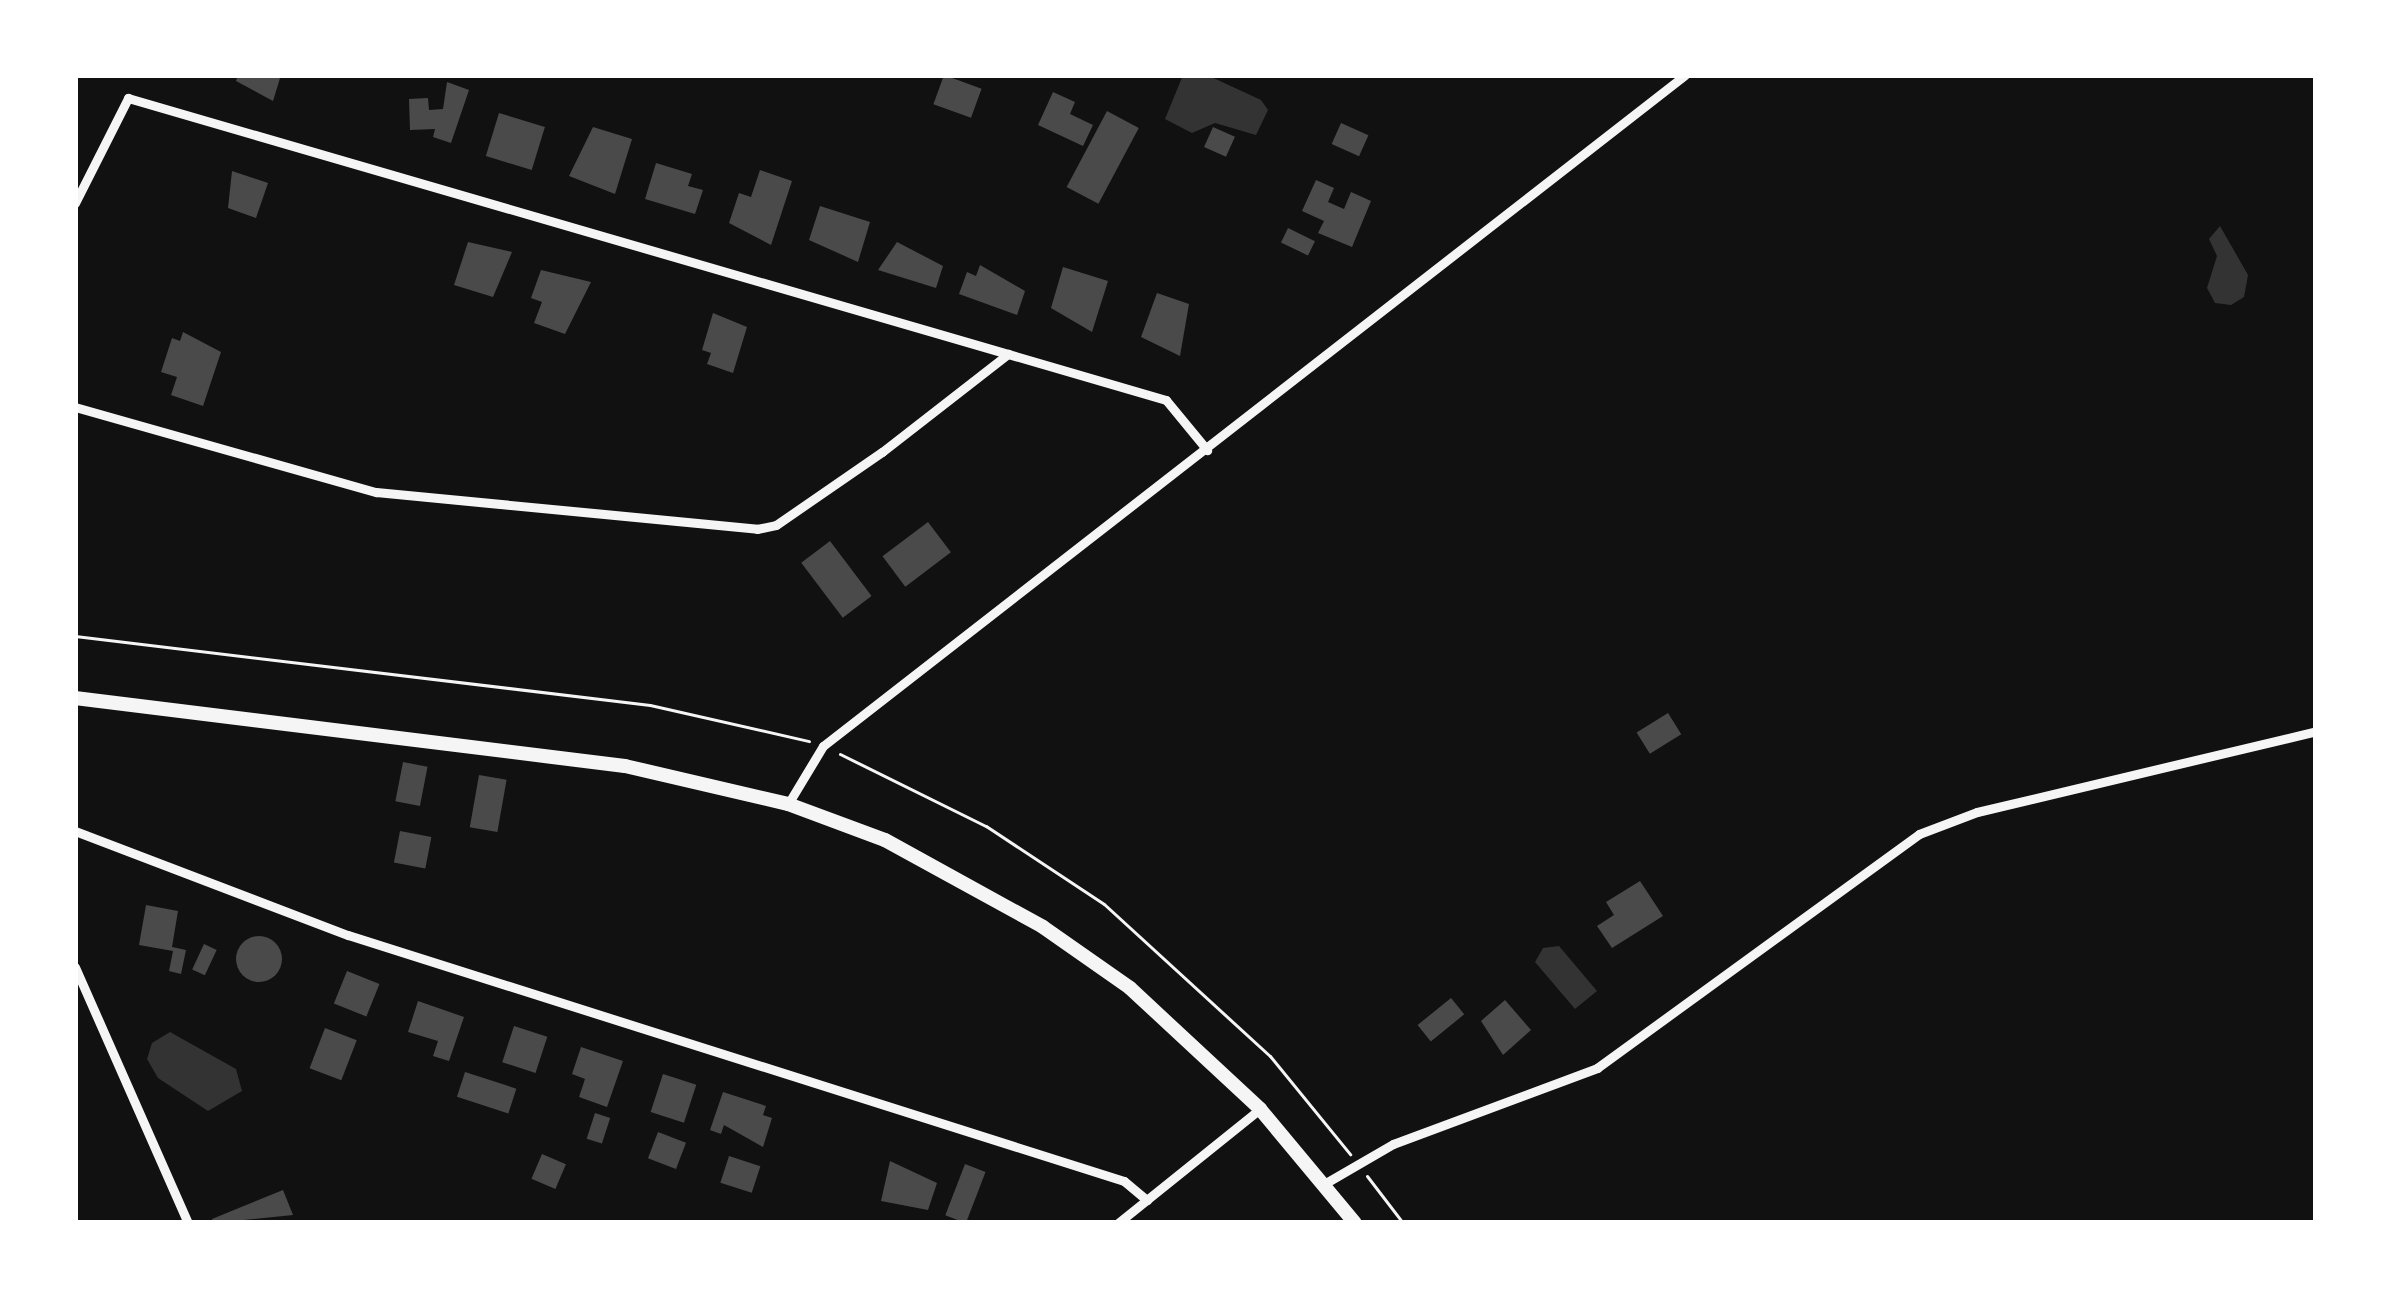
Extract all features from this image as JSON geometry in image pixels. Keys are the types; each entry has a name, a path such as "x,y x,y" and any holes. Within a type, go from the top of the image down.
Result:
{"main road":[{"path":"75,698 625,766 788,804 885,840 1043,927 1158,1012 1260,1109 1355,1223"}],"street":[{"path":"788,804 823,746 1685,75"},
{"path":"75,203 128,98 1166,400 1208,450"},
{"path":"75,407 376,492 757,529 776,524 882,452 1008,354"},
{"path":"1324,1184 1393,1144 1598,1068 1919,834 1977,812 2316,730"},
{"path":"75,831 349,935 1124,1181 1147,1200"},
{"path":"75,967 188,1223"},
{"path":"1118,1223 1260,1109"}],"shaded area":[{"path":"1183,75 1207,75 1261,100 1268,110 1256,135 1215,123 1192,133 1165,119"},
{"path":"2220,226 2248,275 2244,297 2231,305 2215,303 2207,288 2217,256 2209,239"},
{"path":"1559,946 1597,991 1575,1009 1535,962 1543,948"},
{"path":"170,1032 236,1069 242,1091 208,1111 158,1078 147,1059 152,1043"}],"building":[{"path":"238,75 281,75 273,101 236,81"},
{"path":"944,75 982,89 971,118 933,104"},
{"path":"447,82 469,90 451,143 433,137 435,129 410,130 409,99 428,98 429,110 443,109"},
{"path":"1053,92 1075,102 1070,114 1093,125 1083,146 1038,125"},
{"path":"1107,111 1139,128 1098,204 1067,187"},
{"path":"499,113 545,127 532,170 486,156"},
{"path":"1341,123 1368,135 1359,156 1332,144"},
{"path":"593,127 632,139 615,194 569,176"},
{"path":"1213,127 1235,137 1226,157 1204,147"},
{"path":"656,163 692,174 688,186 703,190 695,214 645,199"},
{"path":"760,170 792,181 771,245 729,223 739,193 751,197"},
{"path":"232,171 268,183 256,218 228,208"},
{"path":"1316,180 1334,188 1328,202 1344,209 1351,192 1371,201 1352,247 1318,233 1324,221 1302,211"},
{"path":"820,206 870,222 858,262 809,240"},
{"path":"1288,228 1315,241 1308,256 1281,242"},
{"path":"468,242 512,252 493,297 454,285"},
{"path":"897,242 943,266 936,288 878,270"},
{"path":"980,265 1025,291 1017,315 959,294 967,272 976,276"},
{"path":"1063,267 1108,281 1092,332 1051,308"},
{"path":"541,270 591,282 565,334 534,323 542,302 531,298"},
{"path":"1157,293 1189,304 1180,356 1141,337"},
{"path":"713,313 747,327 733,373 707,364 711,353 702,350"},
{"path":"183,332 221,352 203,406 171,395 177,377 161,372 172,338 180,341"},
{"path":"928,522 951,552 905,587 882,556"},
{"path":"830,541 872,596 843,618 801,563"},
{"path":"1668,713 1681,734 1650,754 1637,733"},
{"path":"403,762 428,767 420,806 395,801"},
{"path":"479,775 507,780 497,832 470,827"},
{"path":"400,831 431,837 425,869 394,862"},
{"path":"1640,881 1663,916 1612,948 1597,926 1614,915 1606,902"},
{"path":"146,905 178,911 172,947 186,950 181,974 169,971 173,951 139,945"},
{"path":"259,936 275,943 282,959 275,975 259,982 243,975 236,959 243,943"},
{"path":"204,944 217,950 205,975 192,969"},
{"path":"347,971 379,984 366,1017 334,1003"},
{"path":"1451,998 1464,1014 1431,1041 1418,1025"},
{"path":"1505,1000 1531,1030 1503,1055 1481,1021"},
{"path":"418,1001 464,1017 449,1061 433,1056 438,1041 408,1032"},
{"path":"514,1026 547,1037 536,1073 502,1062"},
{"path":"325,1028 357,1040 341,1080 310,1068"},
{"path":"581,1047 623,1061 607,1107 579,1097 585,1079 572,1074"},
{"path":"465,1072 516,1089 508,1113 457,1097"},
{"path":"663,1074 696,1085 684,1123 651,1112"},
{"path":"723,1092 766,1106 763,1115 772,1118 763,1147 724,1125 721,1134 710,1130"},
{"path":"595,1113 610,1118 602,1144 587,1139"},
{"path":"658,1132 686,1143 676,1169 648,1158"},
{"path":"542,1154 566,1164 555,1189 531,1179"},
{"path":"729,1156 760,1166 752,1193 720,1183"},
{"path":"890,1161 937,1183 928,1210 881,1201"},
{"path":"965,1164 986,1172 966,1223 945,1215"},
{"path":"283,1190 293,1215 213,1223 212,1219"}]}
